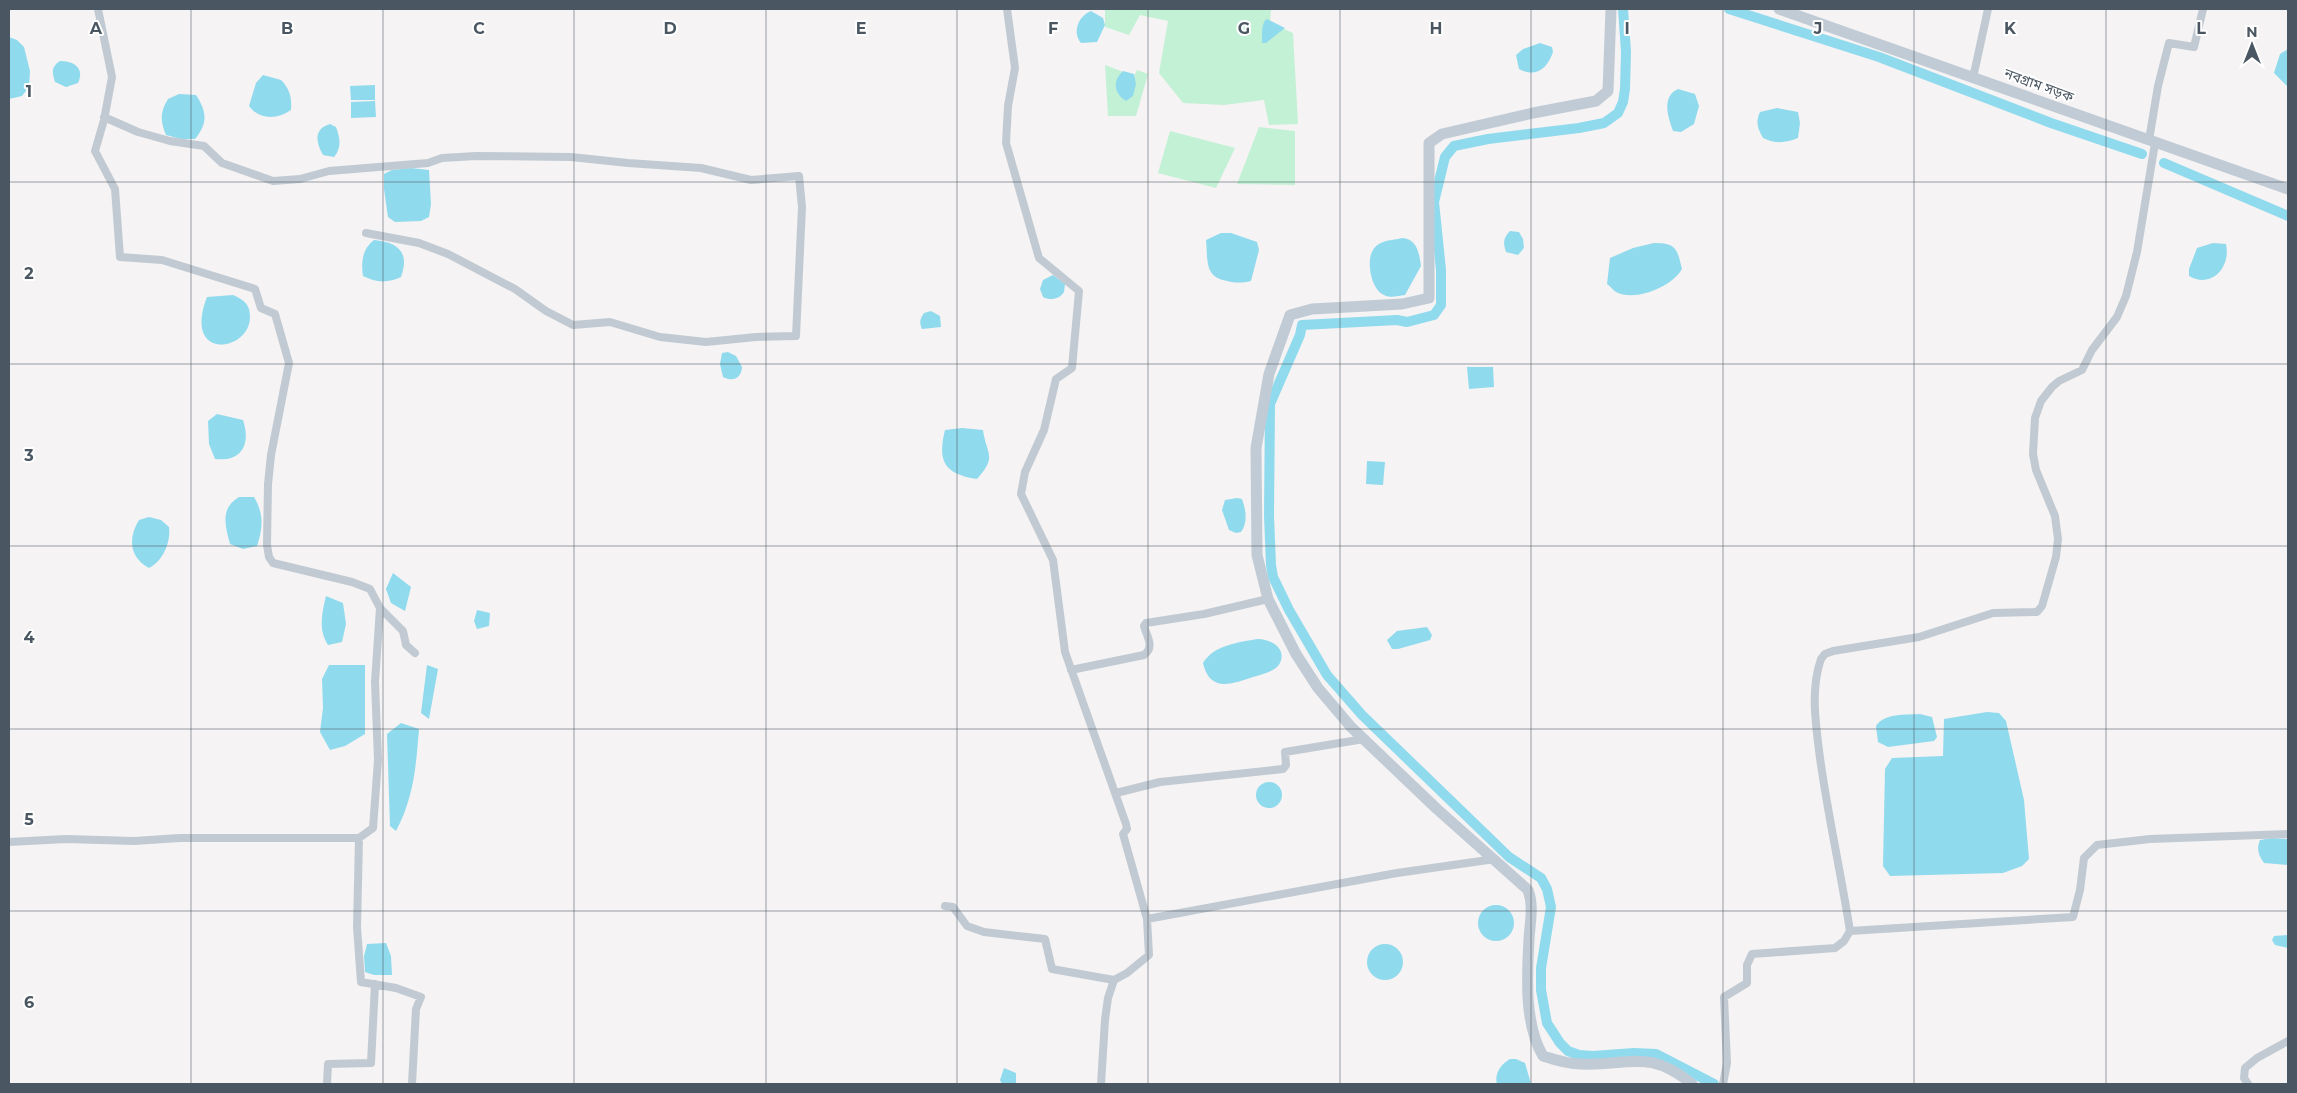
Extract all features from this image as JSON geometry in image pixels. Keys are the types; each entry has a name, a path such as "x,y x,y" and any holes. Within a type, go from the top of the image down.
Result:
{"street":[{"path":"98,9 112,77 95,151 115,189 120,257 162,260 255,288 261,308 275,314 288,364 270,456 267,527 269,557 273,562 352,582 370,589 380,608 403,631 406,645 415,653"},
{"path":"945,906 952,907 967,926 984,932 1045,939 1052,969 1114,980 1127,973 1149,954 1147,918 1123,834 1127,829 1116,793 1065,652 1053,560 1021,494 1024,472 1044,430 1056,379 1072,368 1079,291 1039,258 1006,143 1008,106 1014,68 1007,9"},
{"path":"1611,9 1608,91 1596,101 1532,113 1442,134 1430,143 1430,298 1402,304 1312,309 1290,315 1269,374 1256,448 1257,556 1268,600 1296,654 1318,688 1351,727 1437,809 1528,890 1532,901 1529,950 1530,1011 1537,1046 1543,1056 1564,1062 1582,1064 1642,1060 1661,1064 1692,1084"},
{"name":"নবগ্রাম সড়ক","path":"1779,9 2288,189"},
{"path":"1973,78 1988,9"},
{"path":"1723,1084 1726,1063 1724,997 1748,984 1747,964 1752,954 1835,948 1844,941 1850,931 1830,824 1817,732 1815,705 1821,659 1825,654 1833,651 1919,636 1993,613 2037,612 2042,606 2056,557 2058,539 2055,516 2036,470 2033,454 2035,418 2042,401 2052,387 2059,380 2082,370 2092,350 2117,316 2126,296 2137,252 2158,86 2169,43 2194,47 2203,9"},
{"path":"104,117 138,132 170,141 204,146 222,163 273,181 300,180 329,171 428,163 442,158 476,156 570,157 701,168 751,180 800,176 802,207 796,336 706,342 660,337 610,322 573,325 546,311 515,288 448,254 419,243 366,233"},
{"path":"1071,670 1144,656 1150,650 1144,626 1146,623 1204,614 1268,600"},
{"path":"9,842 66,839 134,841 180,838 359,838 373,828 378,760 375,682 380,608"},
{"path":"1116,793 1160,782 1283,769 1286,766 1285,752 1364,739"},
{"path":"1850,931 2073,918 2080,890 2084,858 2097,845 2150,839 2288,834"},
{"path":"359,838 357,927 361,982 421,997 416,1009 412,1084"},
{"path":"1147,918 1387,875 1495,859"},
{"path":"1101,1084 1105,1020 1108,998 1114,980"},
{"path":"327,1084 328,1064 371,1064 375,984"},
{"path":"2248,1084 2244,1078 2245,1068 2257,1058 2288,1041"}],"green space":[{"path":"1105,9 1271,9 1270,23 1293,33 1298,124 1269,125 1264,100 1224,105 1183,103 1159,73 1168,21 1140,15 1129,35 1105,27"},
{"path":"1105,65 1134,76 1137,70 1148,74 1136,116 1108,116"},
{"path":"1259,127 1295,131 1295,185 1237,184"},
{"path":"1170,131 1235,148 1216,188 1158,173"}],"water":[{"path":"1091,11 1103,18 1105,25 1097,42 1081,43 1077,34 1078,25 1086,13"},
{"path":"1267,19 1285,28 1266,43 1262,43 1263,26"},
{"path":"9,37 17,40 24,47 30,71 29,87 22,96 9,99"},
{"path":"1540,43 1552,47 1553,52 1548,63 1536,72 1525,72 1519,69 1516,55 1523,49"},
{"path":"2288,49 2288,87 2274,73 2280,54"},
{"path":"60,61 70,62 77,66 80,73 78,83 66,87 55,82 53,70"},
{"path":"1123,71 1134,74 1136,84 1133,96 1126,101 1119,95 1116,87 1117,79"},
{"path":"263,75 281,80 284,83 290,94 291,110 280,116 268,117 258,114 249,106 256,83"},
{"path":"375,85 375,100 351,100 350,86"},
{"path":"1678,89 1695,94 1699,106 1694,124 1681,132 1673,131 1667,108 1669,97"},
{"path":"179,94 196,95 204,112 204,123 195,139 181,139 166,135 164,130 162,121 163,108 168,99"},
{"path":"375,101 376,117 351,118 351,102"},
{"path":"1777,108 1798,112 1800,123 1798,138 1780,142 1763,138 1758,126 1760,112"},
{"path":"330,124 336,127 339,139 338,150 334,157 323,155 318,141 318,133"},
{"path":"411,168 429,170 431,204 429,217 421,221 395,222 388,217 384,174 392,170"},
{"path":"1510,231 1519,232 1523,239 1524,248 1518,255 1506,252 1504,246 1506,236"},
{"path":"1221,233 1231,233 1257,242 1259,250 1251,281 1227,281 1214,276 1211,272 1207,261 1206,240"},
{"path":"1402,238 1414,244 1418,251 1421,266 1405,295 1388,296 1378,291 1372,280 1371,255 1379,244"},
{"path":"374,240 390,243 400,250 404,261 401,277 382,281 363,276 363,256"},
{"path":"1654,243 1667,244 1677,252 1682,269 1677,276 1662,287 1643,294 1624,295 1616,292 1607,284 1610,258 1633,248"},
{"path":"2213,243 2226,244 2226,261 2223,268 2212,278 2205,280 2189,276 2189,269 2197,248"},
{"path":"1053,275 1065,284 1064,292 1057,298 1043,297 1040,289 1043,280"},
{"path":"233,295 248,306 250,317 247,329 240,338 230,343 219,344 210,341 203,332 202,318 207,297"},
{"path":"931,311 940,316 941,327 922,329 920,322 924,313"},
{"path":"728,352 736,356 742,367 738,377 733,379 723,377 720,364 722,353"},
{"path":"1467,367 1493,367 1494,387 1469,389"},
{"path":"217,414 243,420 246,437 245,444 242,450 232,458 215,459 209,444 208,421"},
{"path":"962,428 983,430 989,460 977,479 957,474 946,465 943,458 942,450 945,430"},
{"path":"1367,461 1385,462 1383,485 1366,484"},
{"path":"239,497 254,497 260,509 262,521 257,546 243,549 230,544 226,512 233,501"},
{"path":"1242,499 1246,516 1241,532 1236,533 1229,530 1222,510 1225,500"},
{"path":"149,517 161,520 169,527 169,539 162,556 149,568 137,558 132,547 132,540 139,520"},
{"path":"393,573 411,587 405,611 391,603 386,589"},
{"path":"326,596 343,603 346,624 342,642 328,645 322,627 322,615"},
{"path":"477,610 490,613 489,626 477,629 474,621"},
{"path":"1427,627 1432,635 1430,640 1392,649 1387,640 1397,631"},
{"path":"1263,639 1276,645 1281,653 1280,663 1272,671 1230,684 1216,682 1206,673 1203,663 1220,648 1243,641"},
{"path":"329,665 365,665 365,734 345,746 330,750 320,732 323,708 322,679"},
{"path":"427,665 438,669 429,719 421,713"},
{"path":"1987,712 1999,713 2006,721 2024,800 2029,859 2022,866 2003,873 1890,876 1883,866 1885,769 1892,758 1943,756 1944,719"},
{"path":"1920,714 1932,717 1937,737 1934,741 1888,747 1878,742 1876,726 1884,719"},
{"path":"401,723 419,729 415,769 410,794 396,831 390,826 387,734"},
{"path":"1269,782 1278,786 1282,795 1278,804 1269,808 1260,804 1256,795 1260,786"},
{"path":"2272,838 2288,839 2288,865 2264,863 2259,855 2260,840"},
{"path":"1496,905 1503,906 1509,910 1513,916 1513,930 1509,936 1503,940 1496,941 1489,940 1483,936 1479,930 1478,923 1479,916 1483,910 1489,906"},
{"path":"2288,935 2288,948 2275,945 2272,940 2274,936"},
{"path":"386,943 391,956 392,975 374,975 365,972 364,956 367,944"},
{"path":"1385,944 1392,945 1398,949 1402,955 1402,969 1398,975 1392,979 1385,980 1378,979 1372,975 1368,969 1367,962 1368,955 1372,949 1378,945"},
{"path":"1510,1059 1516,1059 1525,1063 1531,1084 1497,1084 1496,1077 1499,1070"},
{"path":"1004,1068 1016,1073 1016,1084 1002,1084 1000,1080"}],"waterway":[{"path":"1623,9 1626,52 1625,89 1623,102 1618,113 1604,123 1579,128 1488,139 1454,146 1445,157 1434,202 1441,270 1441,305 1434,315 1407,322 1397,320 1302,325 1300,335 1270,404 1269,516 1271,565 1273,577 1289,610 1327,675 1362,715 1509,857 1541,878 1547,889 1551,907 1541,968 1541,990 1547,1023 1560,1043 1568,1051 1579,1055 1656,1054 1714,1084"},
{"path":"1729,9 1879,57 2051,123 2142,154"},
{"path":"2164,163 2288,216"}]}
